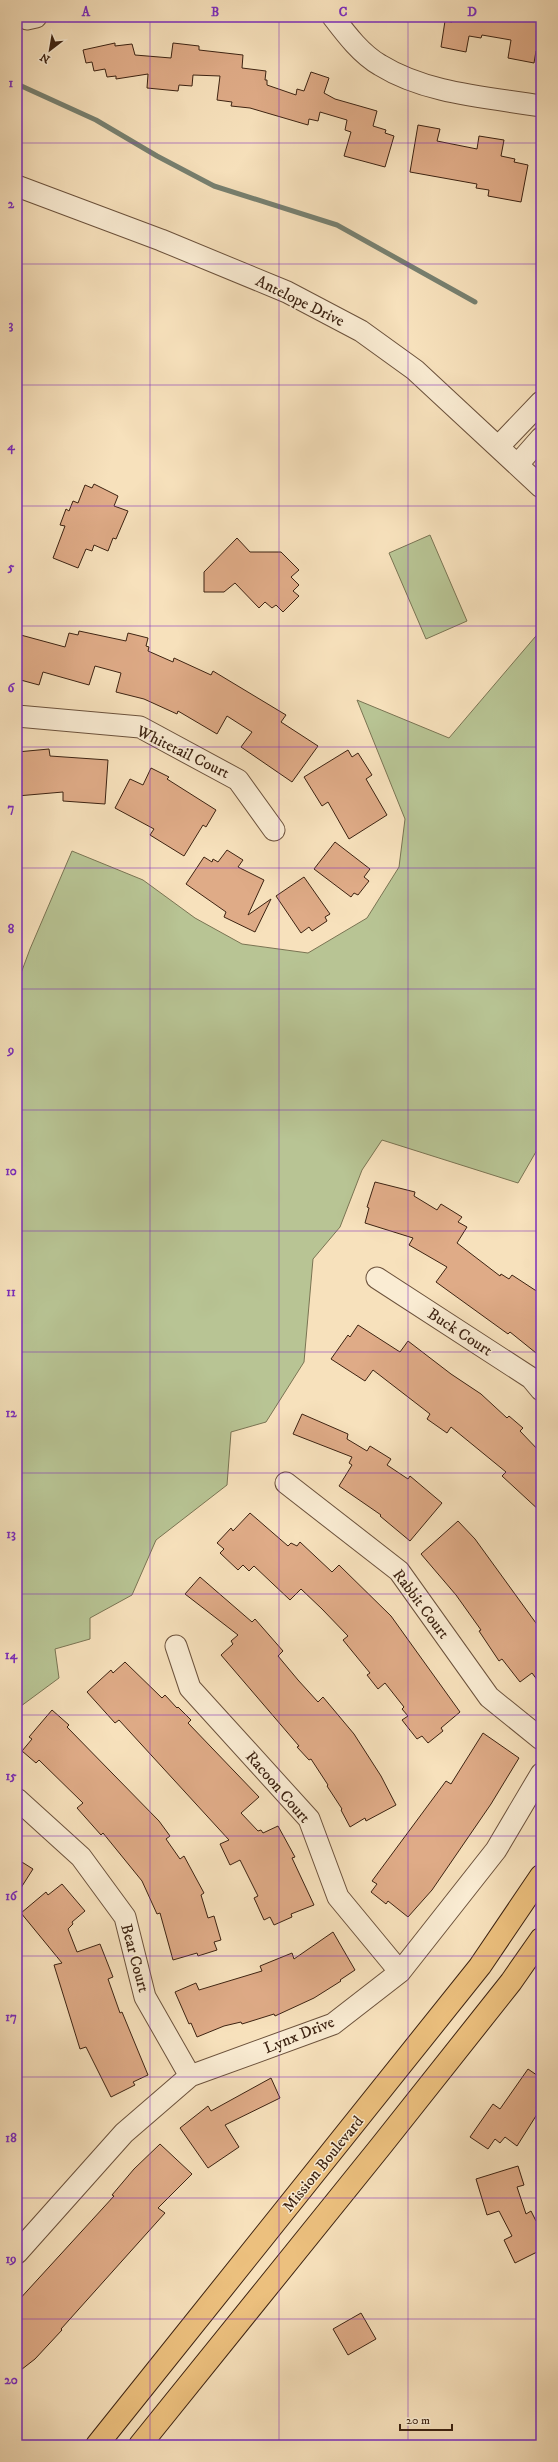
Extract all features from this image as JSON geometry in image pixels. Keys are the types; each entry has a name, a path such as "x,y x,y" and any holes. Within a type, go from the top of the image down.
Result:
{"main road":[{"name":"Mission Boulevard","path":"96,2445 480,1966 541,1876"},
{"path":"140,2445 511,1982 541,1939"}],"street":[{"path":"333,17 347,36 378,64 421,85 541,106"},
{"name":"Antelope Drive","path":"17,186 161,240 287,292 361,331 415,370 499,446 541,487"},
{"path":"499,446 541,402"},
{"path":"518,464 541,438"},
{"name":"Whitetail Court","path":"17,716 140,727 238,780 274,830"},
{"name":"Buck Court","path":"377,1278 531,1378 541,1390"},
{"name":"Rabbit Court","path":"286,1482 399,1571 489,1697 541,1739"},
{"name":"Racoon Court","path":"176,1646 190,1688 309,1819 338,1897 400,1972"},
{"name":"Lynx Drive","path":"17,2253 124,2133 190,2076 333,2024 400,1972 496,1850 541,1774"},
{"name":"Bear Court","path":"17,1799 81,1857 125,1917 145,1997 190,2076"}],"green space":[{"path":"430,535 467,621 426,639 389,553"},
{"path":"541,630 541,1143 518,1183 382,1140 362,1170 340,1227 313,1259 304,1362 266,1422 231,1432 227,1485 156,1540 132,1595 90,1618 90,1639 55,1649 59,1678 17,1709 17,984 30,949 72,851 143,880 195,918 242,944 308,953 367,918 399,867 405,819 357,700 449,738"}],"building":[{"path":"452,17 541,17 541,52 536,51 534,63 508,58 511,40 482,35 481,38 469,36 466,52 441,47 445,21 452,22"},
{"path":"115,43 115,46 132,44 135,55 171,58 173,43 199,46 199,50 243,55 242,68 266,71 265,80 267,80 267,85 296,95 297,89 304,91 311,72 329,78 324,93 335,99 377,111 373,126 386,130 385,133 394,136 385,167 344,156 351,132 345,130 347,120 320,112 318,121 309,119 308,125 250,108 231,106 232,102 217,100 220,76 193,75 192,86 179,85 178,91 147,88 148,74 116,79 116,76 107,77 105,69 94,71 92,62 86,63 83,50"},
{"path":"418,125 440,129 437,141 477,149 479,136 504,140 501,156 515,159 514,162 528,165 521,202 488,196 489,190 476,188 477,184 410,172"},
{"path":"94,484 118,496 114,506 128,511 116,539 113,538 108,551 94,545 92,551 86,549 78,568 53,558 65,526 60,525 66,509 69,511 73,501 78,503 85,485 92,488"},
{"path":"237,538 250,552 281,552 299,570 291,577 299,585 293,591 299,596 283,612 276,605 272,608 265,602 259,608 235,583 224,592 204,592 204,572"},
{"path":"79,631 126,641 128,633 148,638 146,646 149,647 148,651 173,662 174,658 211,675 213,671 286,715 281,722 318,746 292,782 241,747 252,732 227,716 217,734 178,711 177,714 144,699 116,692 121,673 95,666 89,685 43,672 39,685 17,679 17,634 65,647 69,633 78,635"},
{"path":"49,749 50,756 108,760 105,804 63,801 63,792 17,796 17,752"},
{"path":"348,750 352,757 358,753 372,775 366,779 387,815 349,839 328,802 322,806 304,777"},
{"path":"151,768 169,777 167,779 216,810 206,827 203,825 184,856 150,835 154,829 115,808 130,779 143,785"},
{"path":"335,842 370,869 364,877 369,881 358,895 354,893 351,897 314,869"},
{"path":"227,850 243,860 238,867 264,880 248,915 271,899 255,932 224,917 226,912 186,884 204,857 212,862 213,859 218,862"},
{"path":"304,877 330,914 325,917 327,921 312,931 309,927 301,933 276,896"},
{"path":"375,1182 415,1192 414,1196 437,1210 441,1204 462,1217 458,1222 467,1227 457,1243 500,1276 501,1274 509,1279 512,1275 541,1294 541,1357 510,1332 508,1334 436,1282 447,1267 409,1245 413,1238 365,1223 369,1208 367,1207"},
{"path":"358,1325 400,1352 408,1341 451,1374 481,1394 507,1418 509,1416 523,1428 520,1431 541,1453 541,1512 502,1476 506,1472 451,1427 447,1433 427,1419 430,1414 373,1370 365,1381 331,1359 348,1335 350,1337"},
{"path":"302,1414 348,1434 347,1439 367,1451 370,1446 391,1459 387,1465 408,1479 410,1476 442,1503 410,1541 380,1516 381,1515 339,1486 352,1465 349,1463 352,1457 293,1434"},
{"path":"250,1513 288,1546 291,1543 297,1546 300,1542 332,1572 339,1565 391,1616 460,1712 441,1728 443,1731 428,1743 422,1736 417,1739 402,1720 408,1716 402,1709 404,1707 385,1683 378,1689 367,1675 370,1673 343,1640 348,1636 301,1589 290,1600 254,1566 249,1571 243,1565 238,1570 220,1553 224,1549 217,1543 231,1528 233,1531"},
{"path":"458,1521 475,1539 541,1630 541,1685 532,1673 520,1682 502,1659 499,1661 479,1631 481,1630 456,1595 421,1554"},
{"path":"200,1577 252,1622 255,1619 283,1651 278,1656 298,1680 318,1702 323,1697 354,1734 381,1776 396,1805 366,1821 365,1818 350,1827 341,1810 342,1809 311,1759 309,1760 297,1747 299,1746 221,1655 233,1644 231,1641 238,1635 185,1594"},
{"path":"125,1662 162,1698 165,1695 191,1720 188,1723 259,1797 241,1813 258,1831 261,1830 263,1833 278,1826 295,1857 292,1858 314,1905 291,1914 292,1917 274,1925 270,1917 264,1920 254,1898 258,1896 240,1860 230,1865 220,1844 229,1840 119,1720 115,1723 87,1692 111,1670 113,1673"},
{"path":"52,1710 69,1725 67,1727 159,1821 170,1836 166,1839 180,1859 184,1856 204,1893 201,1895 208,1918 214,1916 221,1940 214,1942 217,1950 198,1956 197,1953 173,1960 160,1913 157,1914 142,1881 103,1833 101,1835 77,1808 83,1803 39,1760 36,1763 22,1751 32,1739 29,1737"},
{"path":"483,1733 519,1758 491,1804 432,1890 408,1917 388,1901 386,1904 371,1892 377,1884 372,1881 446,1781 451,1784"},
{"path":"17,1859 33,1869 17,1894"},
{"path":"62,1884 85,1911 72,1922 73,1924 68,1929 77,1952 100,1944 113,1977 108,1979 120,2013 122,2012 148,2075 133,2082 135,2085 111,2097 86,2047 80,2049 54,1965 62,1963 21,1913 46,1892 48,1895"},
{"path":"333,1932 355,1970 340,1980 341,1981 314,1998 275,2016 274,2014 242,2024 241,2022 224,2026 197,2037 191,2023 189,2024 175,1992 196,1983 199,1990 262,1971 260,1966 292,1953 294,1959"},
{"path":"528,2069 541,2078 541,2108 517,2146 505,2137 500,2143 495,2139 488,2149 470,2137 493,2104 500,2109"},
{"path":"271,2078 280,2098 225,2125 239,2147 208,2168 180,2128 208,2106 211,2111"},
{"path":"160,2144 192,2174 158,2208 165,2213 61,2329 62,2330 35,2359 17,2373 17,2302 114,2196 112,2195 134,2169"},
{"path":"518,2166 524,2185 517,2187 526,2214 531,2211 536,2221 541,2218 541,2250 515,2263 504,2240 512,2236 499,2211 487,2215 476,2179"},
{"path":"361,2313 376,2339 348,2355 333,2329"}],"waterway":[{"path":"17,84 96,120 157,156 214,186 337,225 475,302"}]}
